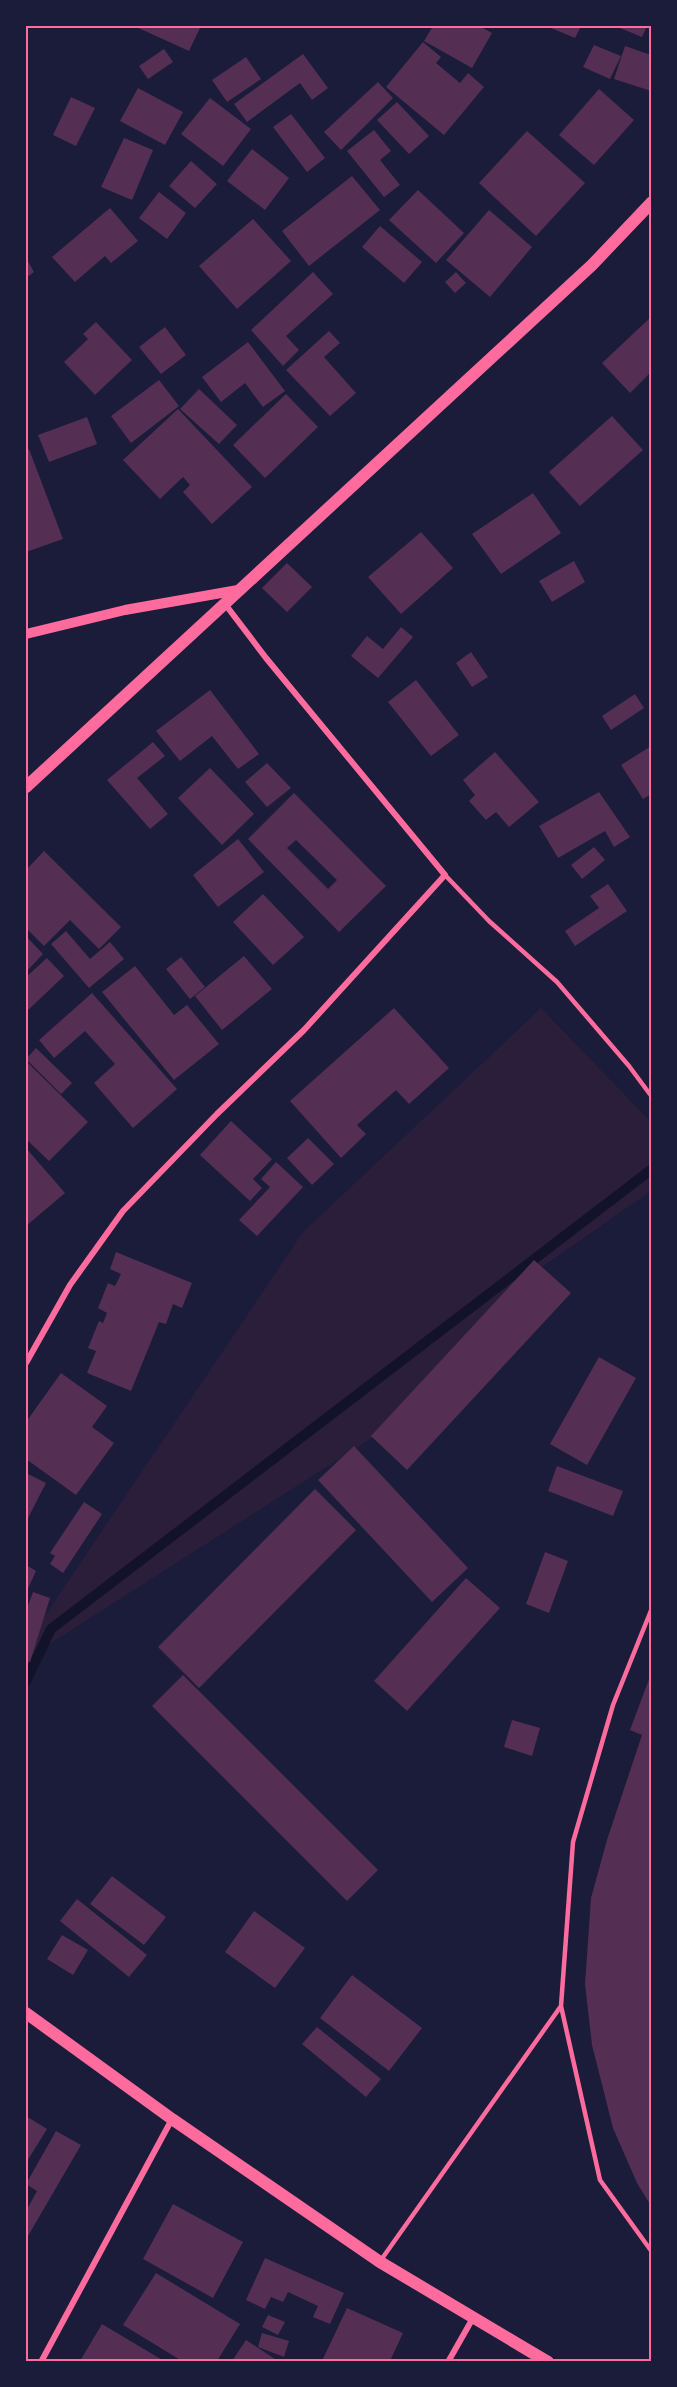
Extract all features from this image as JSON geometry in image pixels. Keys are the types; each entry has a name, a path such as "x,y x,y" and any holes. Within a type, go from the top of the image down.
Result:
{"main road":[{"path":"26,787 592,265 651,202"},
{"path":"26,2013 172,2119 380,2262 548,2361"}],"street":[{"path":"26,634 125,610 238,590"},
{"path":"26,1363 70,1285 123,1211 217,1114 304,1030 445,875 266,658 224,603"},
{"path":"41,2361 172,2119"},
{"path":"448,2361 474,2317"}],"lane":[{"path":"445,875 489,921 557,982 629,1066 651,1097"},
{"path":"651,1608 613,1705 573,1842 561,2006 600,2180 651,2253"},
{"path":"380,2262 561,2006"}],"shaded area":[{"path":"541,1008 651,1122 651,1191 512,1288 372,1438 26,1659 26,1644 303,1232"}],"building":[{"path":"134,26 194,26 200,28 189,51"},
{"path":"433,26 479,26 492,33 472,68 424,41"},
{"path":"546,26 581,26 575,38"},
{"path":"615,26 647,26 642,37"},
{"path":"423,42 441,57 436,63 460,83 468,73 484,87 444,135 386,87"},
{"path":"594,45 621,56 610,79 583,67"},
{"path":"625,46 651,55 651,91 614,79"},
{"path":"164,49 173,62 148,79 139,66"},
{"path":"303,54 328,88 312,100 300,83 247,122 234,104"},
{"path":"246,57 261,79 227,102 212,80"},
{"path":"378,82 393,98 341,150 324,132"},
{"path":"138,88 183,112 165,145 120,121"},
{"path":"599,89 634,120 594,165 559,135"},
{"path":"71,97 95,108 76,146 53,135"},
{"path":"210,98 251,129 223,166 181,134"},
{"path":"397,102 429,136 409,154 377,120"},
{"path":"291,114 325,158 307,172 273,127"},
{"path":"374,130 391,151 380,160 400,185 384,197 347,151"},
{"path":"527,131 585,183 536,236 479,183"},
{"path":"124,138 153,150 132,200 101,187"},
{"path":"252,149 289,178 265,210 227,181"},
{"path":"191,161 217,184 195,208 169,186"},
{"path":"352,176 380,210 309,266 282,231"},
{"path":"418,190 464,233 436,263 389,220"},
{"path":"159,192 186,213 167,239 139,218"},
{"path":"110,208 138,241 111,263 105,256 75,282 52,257"},
{"path":"489,210 532,247 490,297 446,260"},
{"path":"253,219 291,261 237,309 199,266"},
{"path":"380,226 422,262 404,283 362,247"},
{"path":"26,258 34,272 26,278"},
{"path":"313,272 333,294 286,336 299,350 283,366 251,330"},
{"path":"456,272 466,283 455,293 445,282"},
{"path":"651,317 651,372 630,393 602,363"},
{"path":"96,322 132,360 95,395 64,362 88,339 83,334"},
{"path":"165,327 186,355 161,374 139,347"},
{"path":"329,331 340,343 324,357 356,393 330,416 286,370"},
{"path":"248,342 285,391 263,407 245,383 221,402 202,377"},
{"path":"159,380 179,406 131,443 111,416"},
{"path":"199,389 237,425 219,444 180,409"},
{"path":"286,394 318,427 265,478 233,445"},
{"path":"178,409 252,487 212,524 183,492 190,485 183,477 160,499 123,460"},
{"path":"612,416 643,450 580,506 549,472"},
{"path":"87,417 97,444 49,462 38,435"},
{"path":"29,449 63,539 26,552 26,450"},
{"path":"533,493 561,533 501,574 472,534"},
{"path":"421,532 453,568 401,614 368,577"},
{"path":"574,561 585,582 552,602 539,581"},
{"path":"287,563 312,587 287,612 262,588"},
{"path":"401,627 413,637 378,678 351,656 367,636 383,649"},
{"path":"471,652 488,677 472,687 456,663"},
{"path":"416,680 459,735 431,756 388,702"},
{"path":"210,690 259,754 238,769 212,736 180,761 156,731"},
{"path":"635,694 644,708 611,730 602,716"},
{"path":"153,742 165,756 137,778 168,814 150,829 107,780"},
{"path":"651,746 651,794 643,799 621,765"},
{"path":"495,752 539,802 509,827 496,812 486,820 469,801 475,795 463,780"},
{"path":"267,763 291,788 267,807 245,782"},
{"path":"210,768 254,814 222,845 178,798"},
{"path":"599,792 630,837 614,847 605,831 558,858 539,826"},
{"path":"294,793 386,886 339,932 248,839","holes":["296,840 337,880 328,889 287,848"]},
{"path":"238,839 264,872 218,907 193,875"},
{"path":"594,847 605,860 582,879 571,865"},
{"path":"44,851 121,927 99,949 70,920 44,946 26,928 26,870"},
{"path":"608,884 627,911 575,946 565,931 599,908 590,896"},
{"path":"263,894 304,937 273,965 233,922"},
{"path":"66,931 90,959 110,942 124,959 89,988 51,944"},
{"path":"26,936 43,954 26,972"},
{"path":"244,956 272,989 222,1030 195,996"},
{"path":"181,957 205,987 190,999 166,969"},
{"path":"47,958 64,976 26,1012 26,977"},
{"path":"135,966 174,1015 187,1005 219,1044 174,1080 102,992"},
{"path":"92,993 177,1089 133,1128 94,1083 115,1064 85,1031 54,1058 39,1040"},
{"path":"394,1008 449,1068 409,1104 396,1090 357,1125 366,1134 341,1158 290,1101"},
{"path":"36,1048 72,1083 61,1094 26,1059"},
{"path":"26,1061 88,1122 49,1161 26,1139"},
{"path":"231,1121 272,1159 253,1179 262,1188 250,1201 200,1155"},
{"path":"308,1138 334,1164 312,1185 287,1158"},
{"path":"26,1148 65,1193 26,1226"},
{"path":"276,1162 303,1187 257,1236 239,1220 270,1187 261,1179"},
{"path":"116,1252 192,1283 182,1308 173,1304 166,1324 159,1322 131,1391 87,1373 96,1351 88,1348 99,1321 103,1323 107,1313 98,1308 108,1283 115,1286 121,1274 110,1269"},
{"path":"534,1260 571,1293 407,1470 371,1436"},
{"path":"599,1357 636,1378 587,1465 550,1444"},
{"path":"61,1373 107,1406 92,1427 114,1443 76,1495 26,1459 26,1422"},
{"path":"354,1446 468,1568 432,1602 318,1480"},
{"path":"557,1466 623,1491 613,1516 548,1491"},
{"path":"26,1473 46,1483 26,1522"},
{"path":"315,1489 356,1530 199,1688 158,1647"},
{"path":"84,1502 102,1514 63,1573 50,1564 55,1556 50,1553"},
{"path":"545,1552 568,1561 549,1613 526,1604"},
{"path":"26,1565 36,1571 26,1593"},
{"path":"466,1578 500,1608 407,1711 374,1681"},
{"path":"33,1592 50,1598 30,1662 26,1661 26,1611"},
{"path":"651,1674 651,2206 637,2183 613,2128 592,2045 585,1984 591,1898 607,1840 642,1735 630,1730"},
{"path":"183,1675 378,1870 347,1901 152,1706"},
{"path":"512,1720 540,1728 532,1756 504,1747"},
{"path":"112,1876 166,1917 144,1945 90,1904"},
{"path":"77,1899 147,1955 129,1977 60,1921"},
{"path":"254,1911 305,1948 275,1988 225,1952"},
{"path":"62,1935 88,1950 73,1975 47,1959"},
{"path":"352,1975 422,2028 389,2071 320,2018"},
{"path":"317,2027 381,2079 366,2097 302,2044"},
{"path":"26,2116 47,2129 26,2163"},
{"path":"56,2131 81,2145 28,2236 26,2235 26,2211 37,2191 26,2184"},
{"path":"173,2204 243,2242 213,2298 143,2259"},
{"path":"265,2258 344,2293 330,2324 313,2317 318,2306 288,2292 283,2302 271,2297 265,2309 246,2300"},
{"path":"156,2273 240,2324 217,2361 182,2361 123,2325"},
{"path":"347,2308 403,2333 390,2361 322,2361"},
{"path":"268,2315 285,2322 278,2335 262,2327"},
{"path":"102,2324 164,2361 80,2361"},
{"path":"262,2333 289,2341 284,2357 258,2347"},
{"path":"246,2340 275,2359 273,2361 232,2361"}],"waterway":[{"path":"26,1681 51,1629 652,1169"}]}
